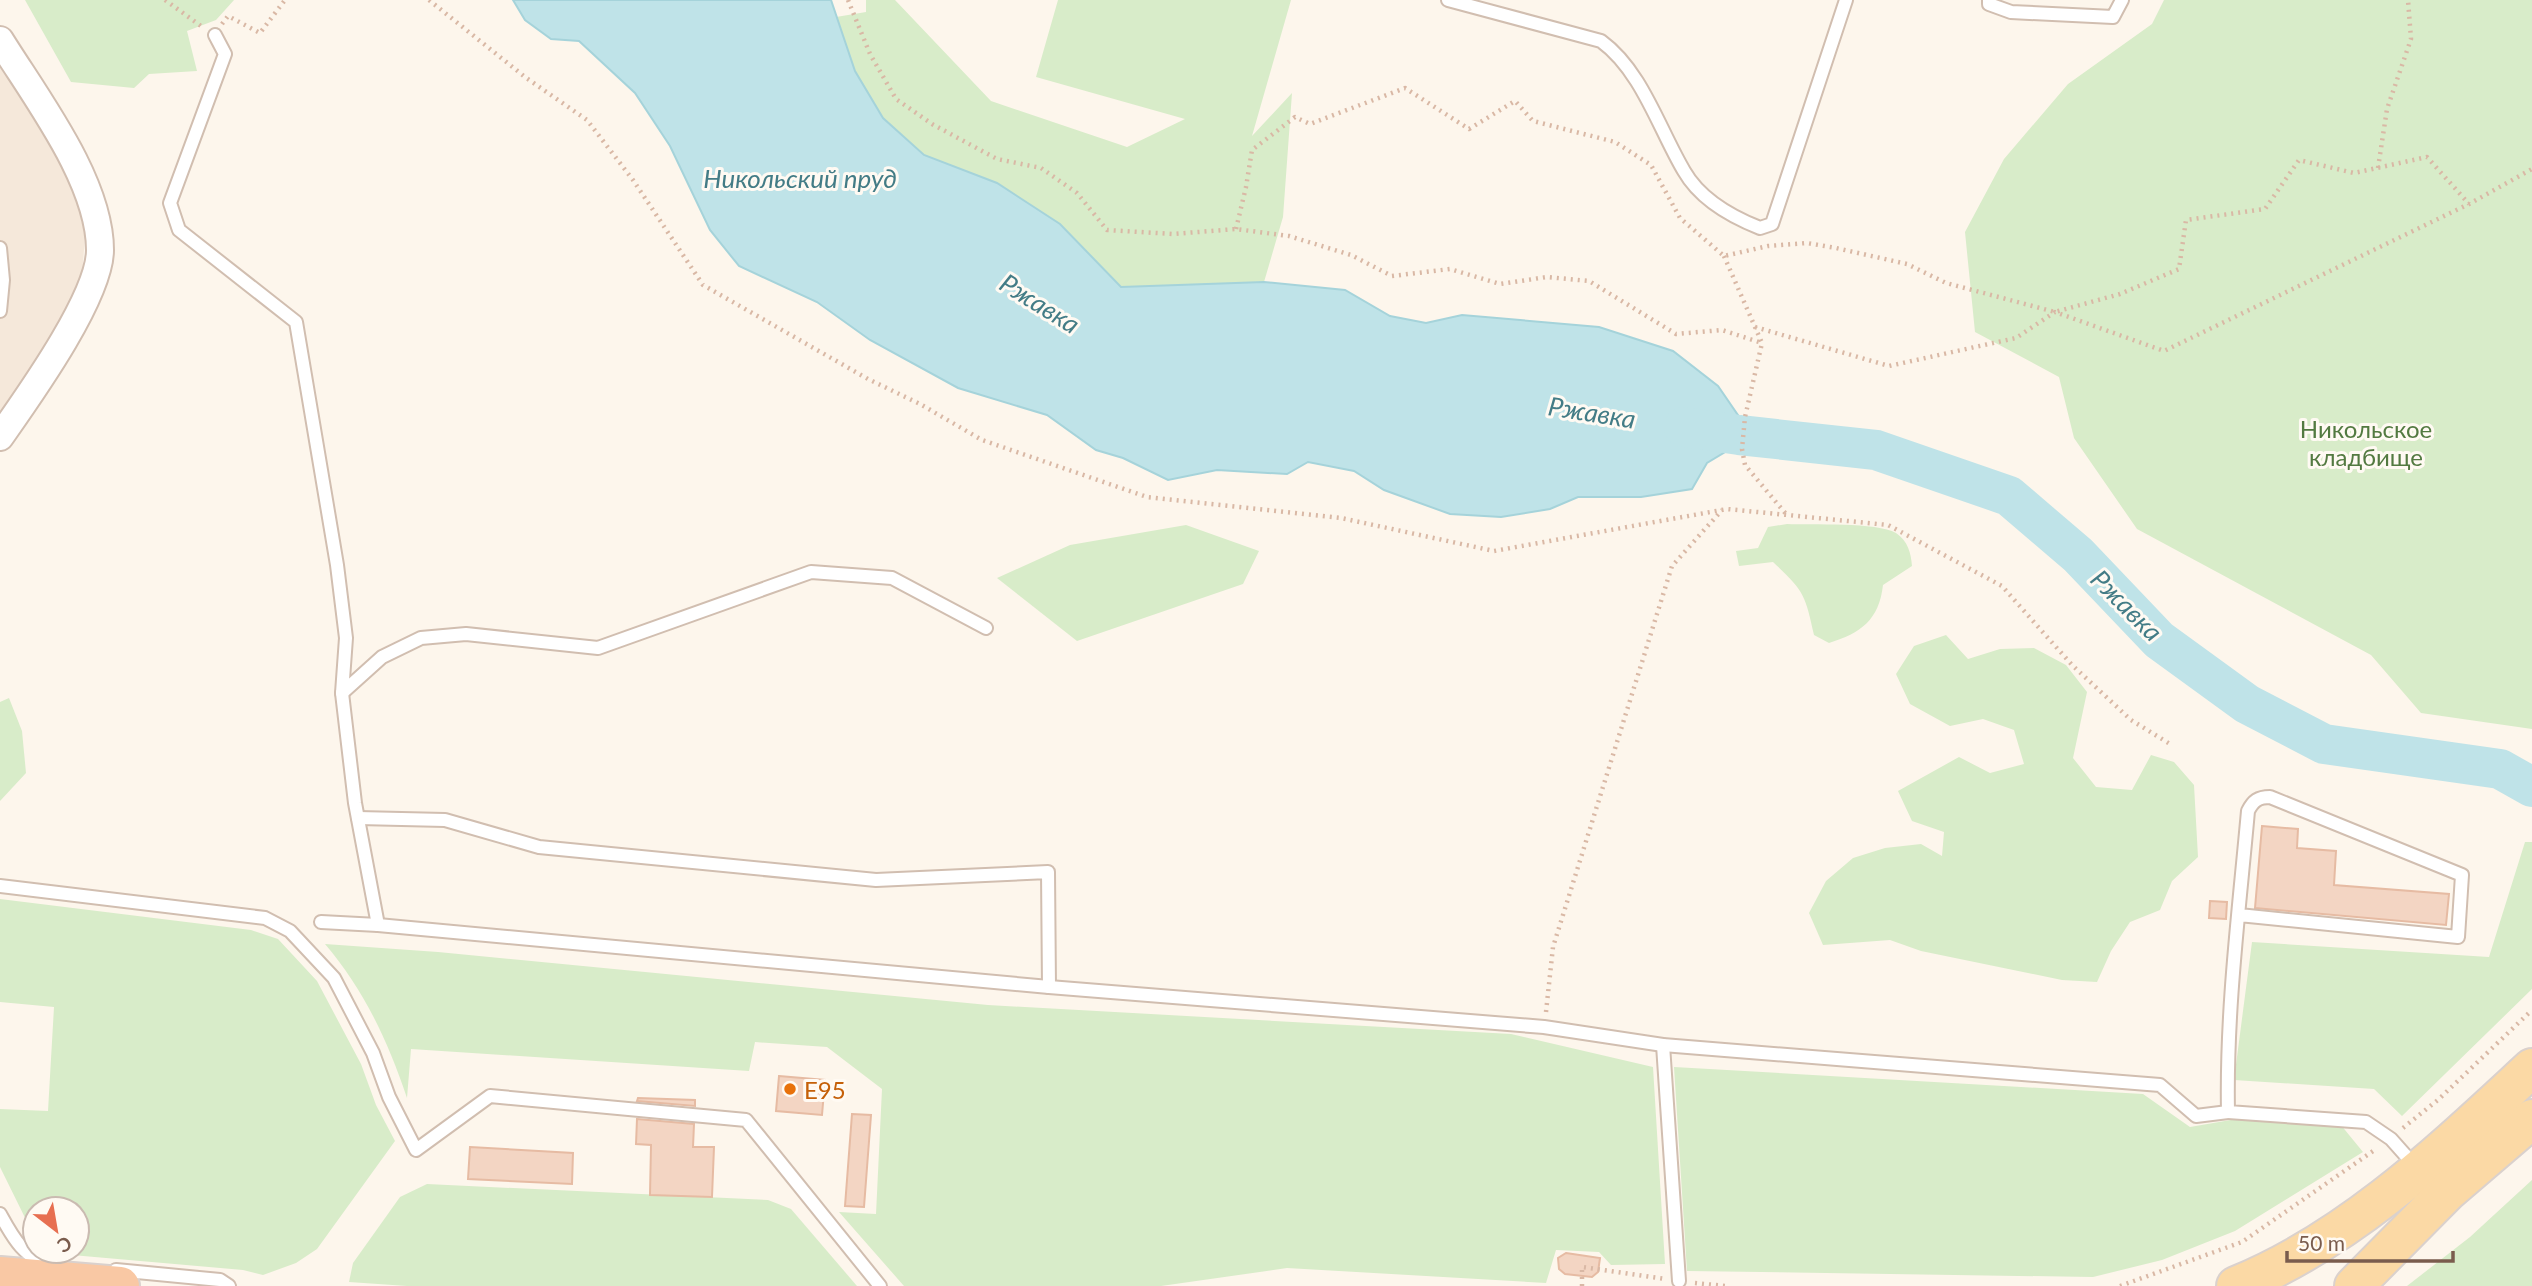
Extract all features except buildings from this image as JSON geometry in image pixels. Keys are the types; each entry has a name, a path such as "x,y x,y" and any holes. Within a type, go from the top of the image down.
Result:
{"highway":[{"path":"0,1276 109,1277"}],"main road":[{"path":"2236,1286 2263,1275 2358,1218 2419,1171 2532,1068"},
{"path":"2354,1286 2448,1191 2532,1119"}],"street":[{"path":"0,437 39,382 90,291 100,251 91,197 55,128 1,45"}],"lane":[{"path":"1448,0 1601,41 1614,51 1650,104 1685,173 1699,190 1734,218 1760,228 1772,224 1846,0"},
{"path":"1989,0 1989,4 2011,12 2113,18 2122,0"},
{"path":"215,35 225,54 170,203 179,230 296,322 346,638 342,693 358,818 378,925"},
{"path":"0,248 4,280 0,311"},
{"path":"342,693 382,657 421,638 466,634 598,648 811,572 892,578 986,628"},
{"path":"2228,1112 2227,1059 2239,915 2248,811 2253,802 2260,797 2270,797 2462,875 2458,937 2239,915"},
{"path":"358,818 445,820 539,847 876,880 1048,873 1049,988"},
{"path":"0,886 265,918 290,932 334,978 373,1054 389,1097 416,1150 490,1096 746,1120 880,1286"},
{"path":"321,922 378,925 1049,988 1544,1027 1663,1045 2161,1085 2196,1116 2228,1112 2366,1122 2390,1139 2419,1171"},
{"path":"1663,1045 1679,1281"},
{"path":"0,1214 16,1244 44,1263 71,1266"},
{"path":"109,1277 220,1280 229,1286"}],"path":[{"path":"165,0 215,35 228,16 260,33 285,0"},
{"path":"429,0 525,77 587,120 633,180 703,285 982,440 1147,496 1341,518 1494,551 1722,510 1888,525 2002,586 2071,665 2131,720 2170,744"},
{"path":"848,0 870,54 896,99 932,124 997,159 1041,168 1077,193 1107,230 1173,234 1236,229 1289,236 1351,255 1392,276 1450,269 1500,284 1548,277 1589,281 1676,334 1722,330 1762,343"},
{"path":"2378,168 2387,109 2411,39 2408,0"},
{"path":"1236,229 1252,150 1295,117 1310,124 1405,88 1469,129 1515,101 1533,121 1615,142 1651,165 1680,218 1724,256 1762,343 1745,417 1742,449 1745,465 1787,515"},
{"path":"1755,327 1889,366 2016,338 2055,312 2120,294 2179,269 2186,220 2265,209 2299,160 2354,173 2427,157 2469,204"},
{"path":"1724,256 1768,246 1807,243 1836,248 1907,264 1946,283 2055,312 2164,351 2469,204 2532,169"},
{"path":"1544,1027 1553,947 1672,566 1722,510"},
{"path":"2120,1286 2242,1242 2390,1139 2439,1099 2532,1010"},
{"path":"1582,1286 1583,1267 1599,1268"}],"shaded area":[{"path":"0,66 73,180 85,237 79,313 0,418"}],"green space":[{"path":"25,0 234,0 216,20 187,31 197,71 149,74 134,88 71,82"},
{"path":"866,0 895,0 991,101 1127,147 1185,119 1036,77 1058,0 1291,0 1252,136 1292,93 1283,217 1264,282 1121,287 1060,224 997,183 924,155 883,118 855,71 836,17 866,12"},
{"name":"Никольское кладбище","path":"2164,0 2532,0 2532,729 2421,713 2371,655 2137,529 2074,438 2059,377 1975,332 1965,232 2004,159 2068,84 2152,24"},
{"path":"1787,524 1887,529 1900,536 1906,544 1912,566 1883,585 1873,616 1866,623 1850,635 1829,643 1814,635 1802,594 1773,562 1739,566 1736,551 1758,548 1768,527"},
{"path":"1186,525 1259,551 1243,584 1077,641 997,578 1070,545"},
{"path":"1946,635 1968,659 2000,649 2034,648 2066,665 2087,692 2073,758 2096,787 2132,790 2151,755 2174,762 2194,785 2198,857 2172,881 2160,910 2130,922 2111,951 2097,982 2062,980 1921,951 1890,940 1823,945 1809,913 1826,881 1853,858 1885,848 1921,844 1942,856 1944,832 1912,821 1898,791 1959,757 1990,773 2024,764 2014,730 1983,719 1950,726 1910,704 1896,674 1914,646"},
{"path":"9,698 22,731 26,773 0,801 0,702"},
{"path":"2525,842 2532,842 2532,989 2402,1116 2374,1089 2234,1080 2252,942 2489,957"},
{"path":"0,899 251,930 278,939 317,981 361,1064 376,1105 395,1141 317,1249 296,1263 263,1275 243,1270 91,1257 91,1195 21,1195 21,1210 0,1167 0,1109 48,1111 54,1007 0,1002"},
{"path":"325,944 438,952 988,1005 1511,1034 1653,1067 1665,1264 1611,1265 1599,1252 1556,1250 1546,1283 1287,1268 1161,1286 904,1286 839,1212 876,1214 882,1089 827,1047 755,1042 749,1071 411,1049 407,1098 374,1017 352,979"},
{"path":"1674,1067 2143,1094 2190,1127 2277,1112 2336,1119 2363,1152 2235,1231 2162,1260 2093,1277 1687,1271"},
{"path":"2532,1180 2532,1286 2407,1286 2470,1237"},
{"path":"427,1184 768,1200 791,1209 857,1286 407,1286 349,1282 353,1263 400,1197"}],"water":[{"name":"Никольский пруд","path":"513,0 831,0 855,71 883,118 924,155 997,183 1060,224 1121,287 1264,282 1345,290 1390,316 1426,323 1462,315 1599,327 1673,351 1718,386 1742,421 1735,446 1707,463 1692,489 1641,497 1578,497 1550,509 1501,517 1450,514 1384,490 1354,471 1308,462 1287,474 1217,470 1168,480 1123,458 1096,450 1047,415 958,388 870,340 817,302 739,266 710,230 670,146 635,93 579,41 551,39 525,20"}],"waterway":[{"name":"Ржавка","path":"1684,427 1876,450 2009,496 2078,555 2159,640 2247,704 2324,744 2500,769 2532,787"}],"place":[{"name":"E95","path":"790,1089"}]}
